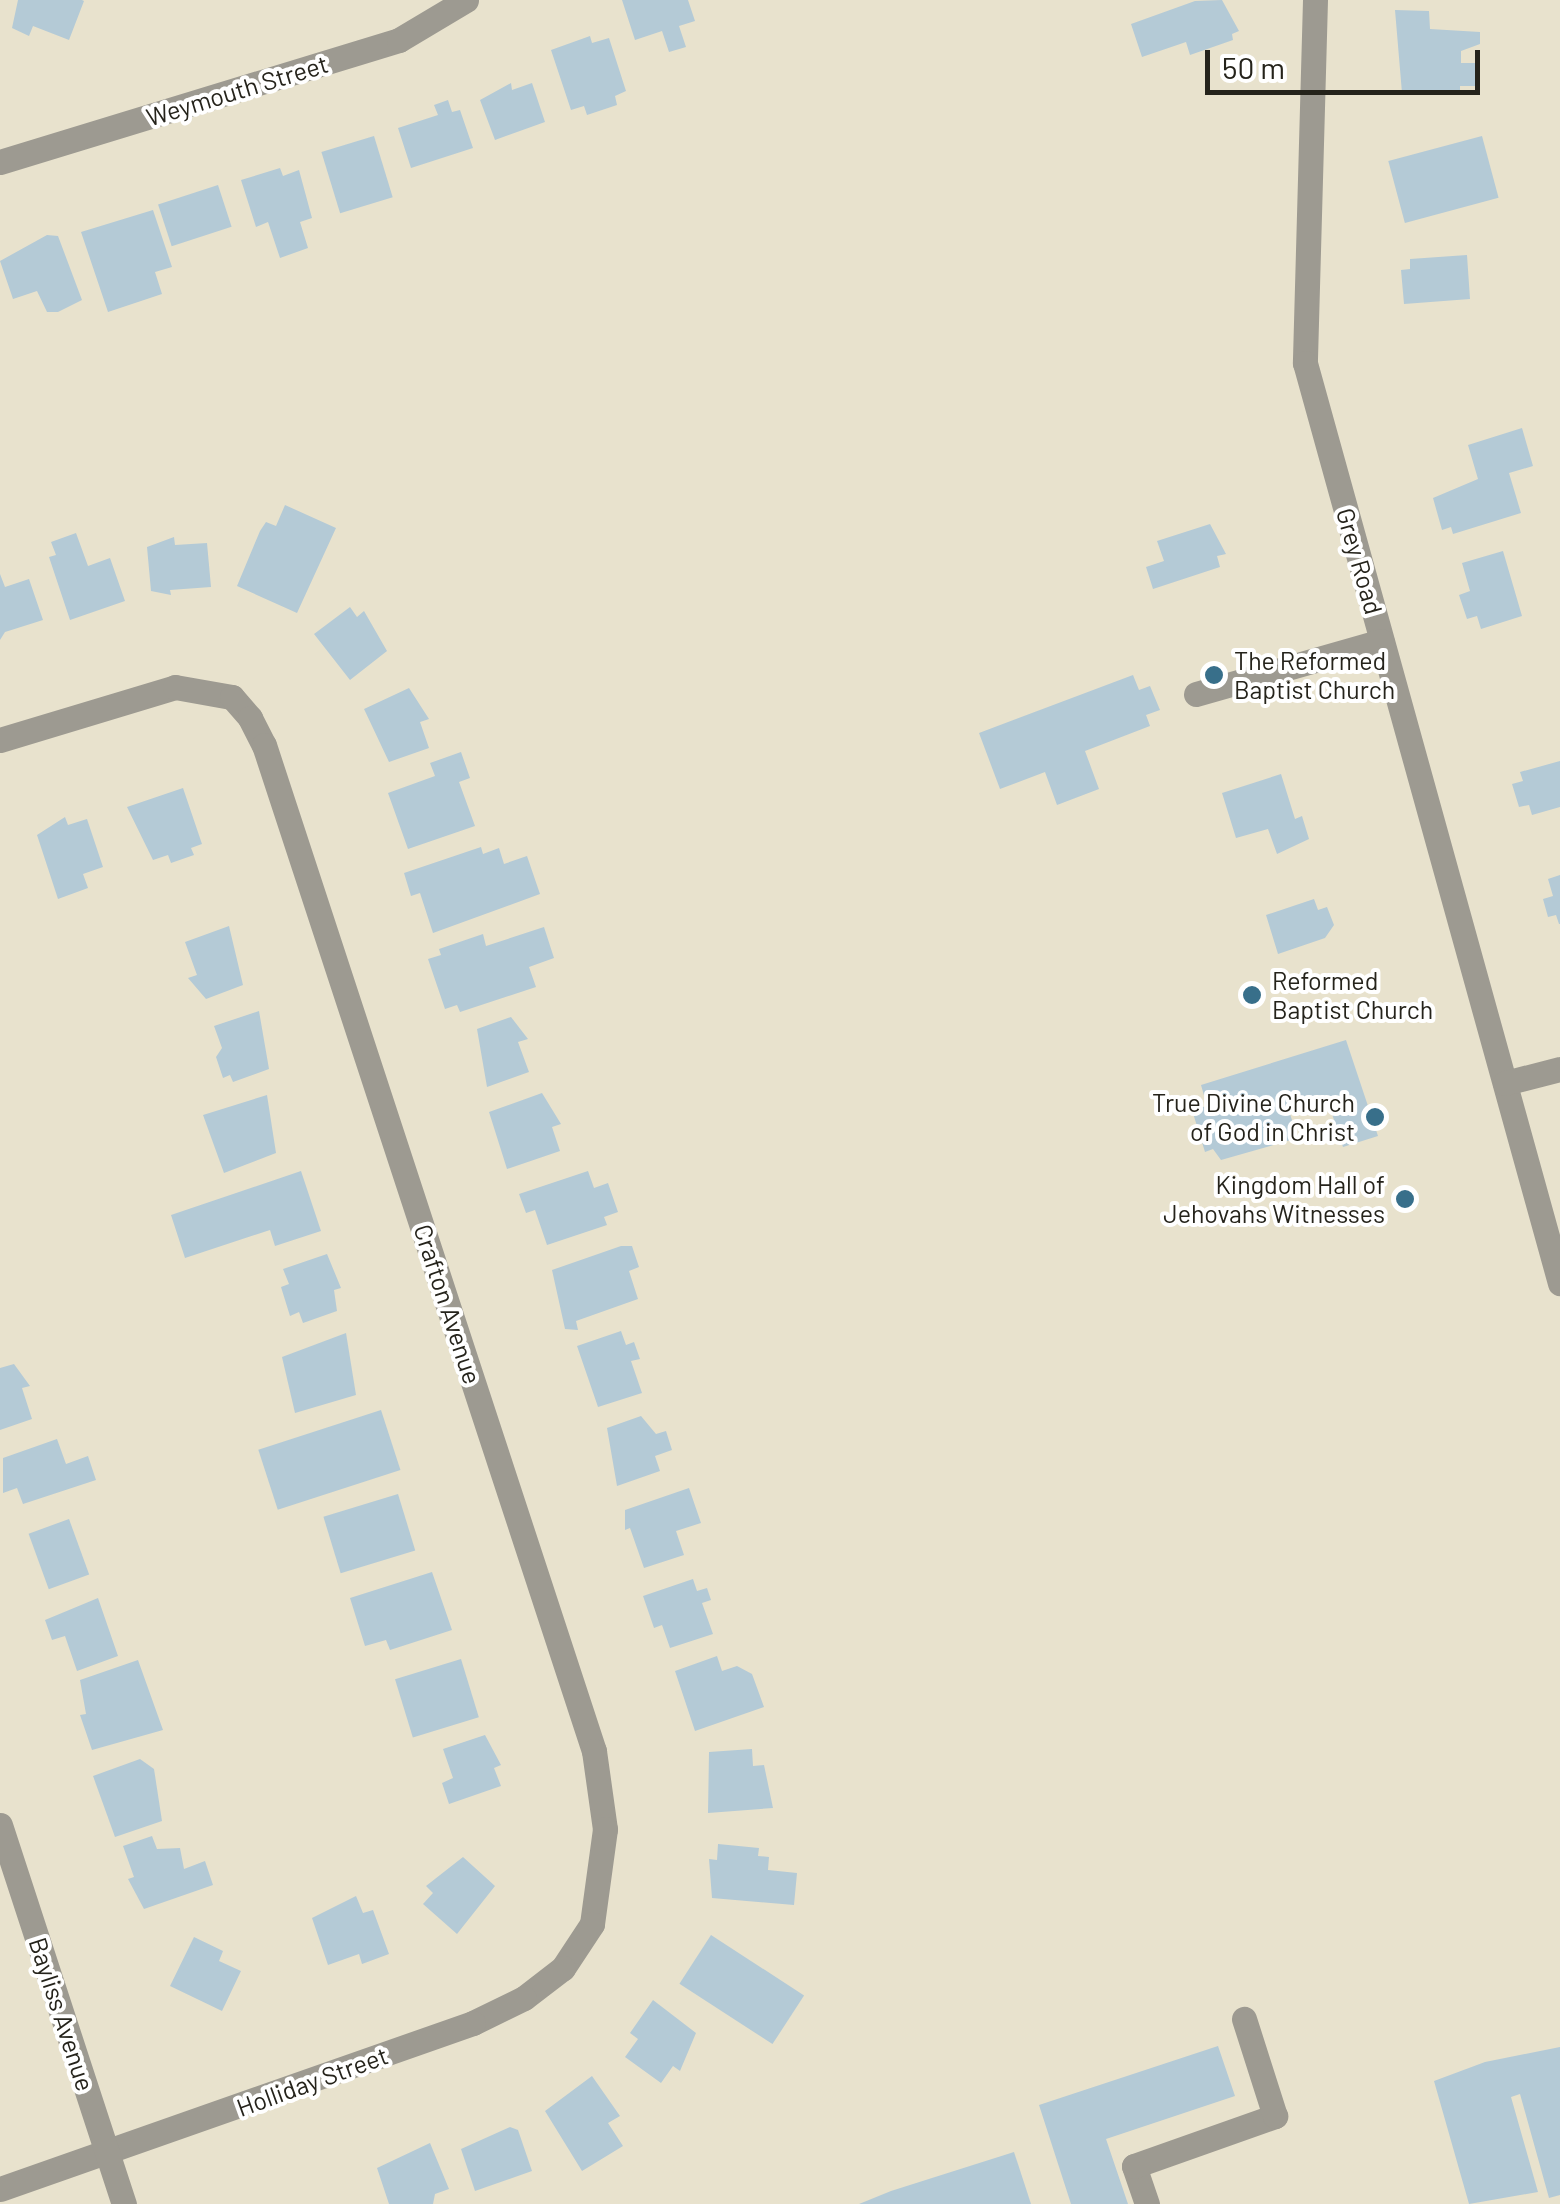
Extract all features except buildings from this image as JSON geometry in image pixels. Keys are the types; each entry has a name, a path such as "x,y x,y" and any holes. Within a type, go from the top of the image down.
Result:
{"street":[{"name":"Weymouth Street","path":"0,162 399,40 466,0"},
{"name":"Grey Road","path":"1315,0 1305,362 1505,1083 1550,1206 1560,1282"},
{"path":"1196,694 1382,641"},
{"name":"Crafton Avenue","path":"0,740 175,687 232,697 264,745 594,1751 606,1829 592,1924"},
{"path":"1505,1083 1560,1069"},
{"name":"Bayliss Avenue","path":"0,1825 124,2204"},
{"name":"Holliday Street","path":"0,2189 473,2023 524,1998 563,1968 592,1924"},
{"path":"1146,2204 1134,2166 1275,2116 1244,2019"}],"place":[{"name":"The Reformed Baptist Church","path":"1214,675"},
{"name":"Reformed Baptist Church","path":"1252,995"},
{"name":"True Divine Church of God in Christ","path":"1375,1117"},
{"name":"Kingdom Hall of Jehovahs Witnesses","path":"1405,1199"}]}
